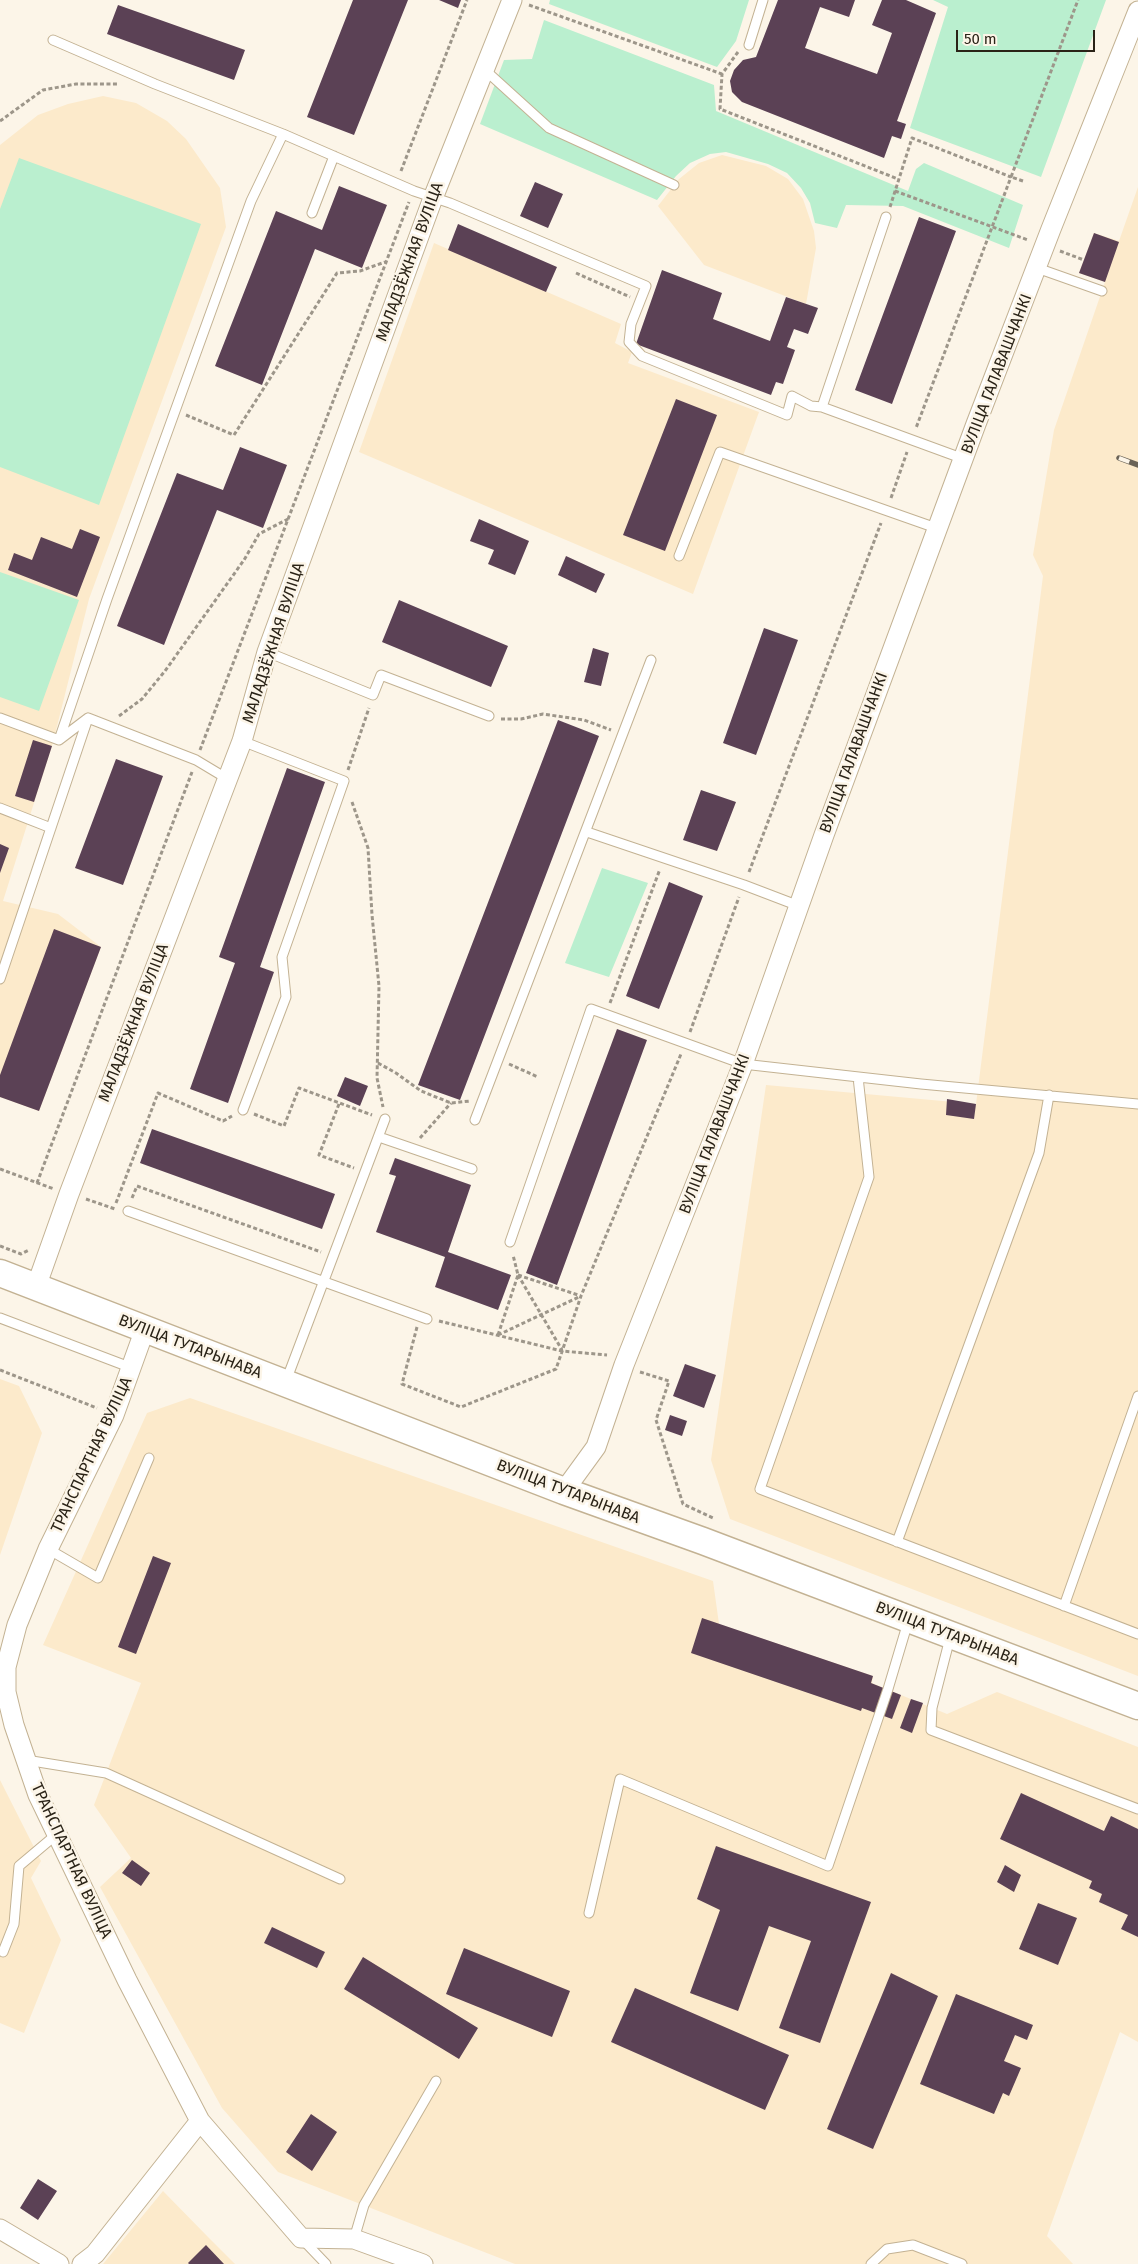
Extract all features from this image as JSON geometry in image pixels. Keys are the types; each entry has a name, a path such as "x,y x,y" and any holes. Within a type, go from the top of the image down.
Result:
{"street":[{"name":"МАЛАДЗЁЖНАЯ ВУЛІЦА","path":"36,1287 74,1195 226,778 242,741 267,652 433,198 485,70 518,2"},
{"name":"ВУЛІЦА ГАЛАВАШЧАНКІ","path":"564,1491 596,1447 624,1365 743,1064 932,543 1138,11"},
{"name":"ВУЛІЦА ТУТАРЫНАВА","path":"0,1273 564,1491 1138,1706"},
{"name":"ТРАНСПАРТНАЯ ВУЛІЦА","path":"145,1329 114,1415 48,1549 17,1625 6,1667 6,1692 14,1725 38,1795 127,1980 200,2121 301,2238"},
{"path":"82,2264 95,2254 200,2121"},
{"path":"0,2229 59,2264"},
{"path":"301,2238 354,2239 423,2264"}],"lane":[{"path":"749,45 763,0"},
{"path":"53,40 155,84 283,134 414,191 450,203 646,286 631,324 629,342 642,356 786,415 792,396 811,406 822,407 965,459"},
{"path":"485,70 549,128 674,185"},
{"path":"59,740 251,201 283,134"},
{"path":"312,212 334,156"},
{"path":"822,407 886,217"},
{"path":"1037,268 1102,291"},
{"path":"679,556 720,452 887,509 939,529"},
{"path":"267,652 373,695 381,674 488,716"},
{"path":"475,1120 587,832 621,733 651,660"},
{"path":"0,718 59,740"},
{"path":"59,740 88,718"},
{"path":"88,718 196,760 226,778"},
{"path":"0,979 4,955 51,828 88,718"},
{"path":"242,741 344,781 282,957 286,996 243,1110"},
{"path":"0,808 51,828"},
{"path":"587,832 664,857 799,906"},
{"path":"510,1242 591,1009 743,1064 1138,1104"},
{"path":"858,1077 869,1177 760,1489 1138,1634"},
{"path":"897,1542 1039,1153 1049,1096"},
{"path":"285,1383 385,1120"},
{"path":"379,1137 472,1169"},
{"path":"128,1211 324,1280 424,1318"},
{"path":"0,1318 132,1368"},
{"path":"1064,1606 1138,1396"},
{"path":"48,1549 98,1578 149,1458"},
{"path":"589,1913 620,1779 828,1866 888,1689 909,1619"},
{"path":"951,1635 932,1708 931,1730 1138,1809"},
{"path":"26,1760 106,1772 340,1879"},
{"path":"3,1952 14,1924 19,1866 57,1834"},
{"path":"354,2239 364,2205 436,2081"},
{"path":"301,2238 326,2264"},
{"path":"871,2264 887,2249 913,2245 962,2264"}],"path":[{"path":"396,183 466,0"},
{"path":"607,1355 562,1351 424,1318 402,1384 461,1407 556,1369 562,1351 581,1296 686,1044 744,885 1078,0"},
{"path":"518,2 722,74"},
{"path":"749,45 740,49 722,74 720,109 898,180"},
{"path":"0,120 44,90 76,84 155,84"},
{"path":"886,217 912,138 1023,181"},
{"path":"37,1183 385,261 414,191"},
{"path":"895,191 993,227"},
{"path":"175,411 234,435 337,273 360,271 385,261"},
{"path":"569,270 640,301"},
{"path":"109,726 125,710 142,699 165,670 244,560 259,534 289,519"},
{"path":"0,1169 114,1209 158,1093 223,1121 243,1110 284,1126 299,1088 385,1120 377,1078 379,986 368,848 344,781 373,695"},
{"path":"488,716 504,720 521,720 543,714 584,720 621,733"},
{"path":"606,1013 664,857"},
{"path":"499,1060 535,1076"},
{"path":"378,1063 421,1091 451,1103 412,1148"},
{"path":"339,1104 319,1154 358,1169"},
{"path":"128,1211 137,1186 325,1254"},
{"path":"510,1242 518,1275 562,1351"},
{"path":"518,1275 581,1296"},
{"path":"498,1336 518,1275"},
{"path":"498,1336 581,1296"},
{"path":"0,1370 114,1415"},
{"path":"640,1372 669,1381 656,1420 683,1504 713,1518"}],"shaded area":[{"path":"103,96 136,103 167,121 186,139 220,188 226,227 89,599 52,746 3,901 58,914 101,947 39,1111 0,1097 0,145 38,115 68,104"},
{"path":"722,155 766,166 788,179 803,199 814,231 816,248 806,304 704,265 658,206 679,179 699,163"},
{"path":"1138,187 1138,1676 730,1519 711,1460 766,1085 976,1104 1043,576 1033,555 1054,430 1105,282 1079,273 1094,233 1119,241"},
{"path":"434,243 621,324 615,343 632,352 628,363 759,412 693,594 359,452"},
{"path":"0,1379 19,1386 42,1433 0,1555"},
{"path":"190,1398 713,1581 719,1624 873,1676 872,1683 947,1714 997,1692 1138,1747 1138,2042 1120,2032 1047,2236 1073,2264 515,2264 278,2172 222,2108 100,1887 131,1858 94,1805 141,1683 43,1645 147,1413"},
{"path":"0,1780 41,1861 31,1878 61,1940 24,2033 0,2023"},
{"path":"163,2191 208,2237 235,2264 103,2264"}],"green space":[{"path":"550,0 749,0 736,41 717,67 549,4"},
{"path":"933,0 1106,0 1041,177 910,128 948,7"},
{"path":"544,20 714,85 716,111 908,191 916,169 924,163 1023,205 1009,248 903,206 846,205 837,228 815,223 810,203 801,188 787,173 768,164 726,152 710,154 690,163 676,176 657,200 480,124 504,60 532,59"},
{"path":"19,158 201,224 99,505 0,467 0,209"},
{"path":"0,572 79,600 39,711 0,697"},
{"path":"602,868 648,883 609,977 565,963"}],"building":[{"path":"353,0 408,0 354,135 307,117"},
{"path":"439,0 461,0 458,8"},
{"path":"778,0 855,0 849,17 820,7 805,48 877,74 892,33 872,25 882,0 906,0 936,13 897,121 906,124 901,139 892,136 884,158 742,102 732,92 730,81 734,70 743,60 756,57"},
{"path":"118,5 245,50 234,80 107,34"},
{"path":"535,182 563,194 548,228 520,216"},
{"path":"339,186 387,205 362,268 315,249 262,385 215,366 276,211 322,230"},
{"path":"919,217 956,231 892,404 855,390"},
{"path":"458,224 557,267 546,292 448,250"},
{"path":"1094,233 1119,242 1105,282 1079,273"},
{"path":"662,270 722,293 713,319 770,341 786,297 818,308 808,334 794,329 787,347 795,350 783,384 776,382 771,395 636,344"},
{"path":"676,399 717,415 665,551 623,535"},
{"path":"240,447 287,465 263,528 217,510 164,645 117,626 177,473 223,490"},
{"path":"479,519 529,541 515,575 488,564 494,550 470,541"},
{"path":"80,529 100,537 77,597 8,570 14,553 32,560 41,537 72,549"},
{"path":"566,556 605,574 596,593 558,575"},
{"path":"399,600 508,646 491,687 382,642"},
{"path":"764,628 798,640 756,755 723,743"},
{"path":"593,648 609,653 601,686 584,682"},
{"path":"558,720 599,736 460,1100 418,1085"},
{"path":"33,740 52,746 34,802 15,796"},
{"path":"116,759 163,776 123,885 75,868"},
{"path":"287,768 325,782 260,967 274,972 228,1103 190,1089 235,963 219,957"},
{"path":"701,790 736,802 717,851 683,840"},
{"path":"0,844 9,848 0,873"},
{"path":"669,882 703,896 659,1009 626,996"},
{"path":"54,929 101,947 39,1111 0,1097 0,1075"},
{"path":"617,1029 647,1040 557,1285 526,1273"},
{"path":"345,1077 368,1086 360,1106 337,1096"},
{"path":"947,1099 976,1104 974,1119 946,1115"},
{"path":"152,1129 335,1194 322,1229 140,1163"},
{"path":"395,1158 471,1185 448,1252 511,1275 498,1310 435,1287 445,1257 376,1232 396,1176 389,1174"},
{"path":"685,1364 716,1375 704,1408 673,1396"},
{"path":"670,1415 687,1421 682,1436 665,1430"},
{"path":"153,1556 171,1563 136,1654 118,1647"},
{"path":"702,1618 873,1676 871,1683 901,1695 892,1719 862,1708 861,1711 691,1653"},
{"path":"911,1699 923,1703 912,1733 900,1728"},
{"path":"1021,1793 1104,1831 1111,1816 1138,1829 1138,1937 1121,1929 1128,1915 1099,1902 1102,1894 1089,1888 1092,1881 1000,1839"},
{"path":"716,1846 871,1902 820,2043 779,2028 811,1941 769,1926 738,2011 690,1993 720,1910 697,1899"},
{"path":"132,1860 150,1873 141,1886 122,1873"},
{"path":"1005,1865 1021,1875 1014,1892 997,1882"},
{"path":"1038,1903 1077,1918 1058,1965 1019,1949"},
{"path":"272,1927 325,1952 317,1968 264,1943"},
{"path":"464,1948 570,1991 552,2037 446,1994"},
{"path":"363,1957 478,2028 459,2059 344,1989"},
{"path":"891,1973 938,1996 873,2149 827,2129"},
{"path":"635,1988 789,2055 765,2110 611,2042"},
{"path":"956,1994 1033,2025 1027,2040 1015,2035 1004,2061 1021,2068 1009,2096 1003,2093 994,2114 920,2084"},
{"path":"311,2114 337,2132 312,2171 286,2152"},
{"path":"38,2179 57,2191 38,2220 20,2208"},
{"path":"206,2245 224,2264 188,2263"}],"railway":[{"path":"1119,458 1138,465"}]}
